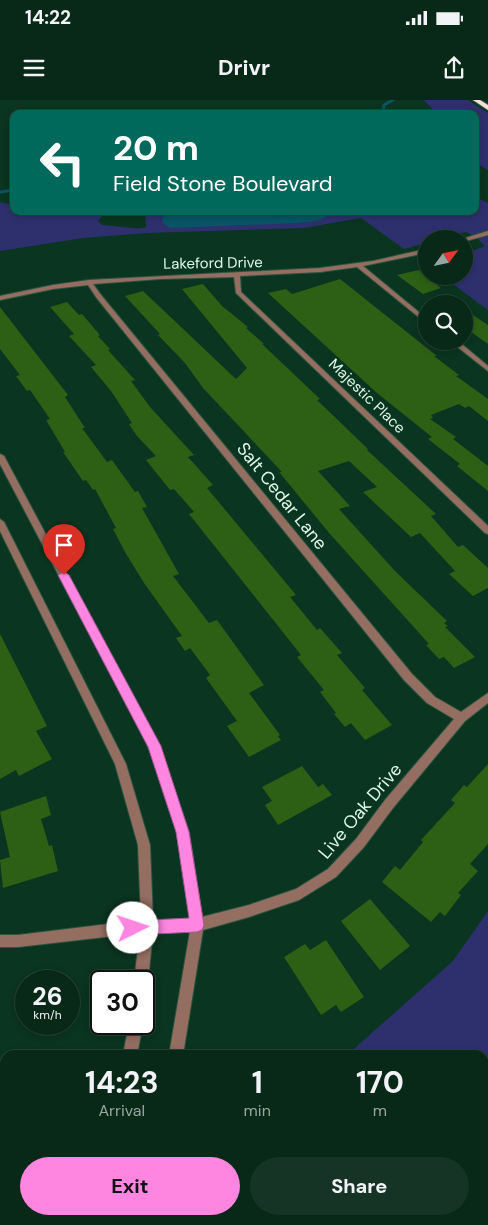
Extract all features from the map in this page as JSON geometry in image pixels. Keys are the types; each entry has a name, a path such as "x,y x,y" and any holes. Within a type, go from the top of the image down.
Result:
{"highway":[{"path":"476,100 488,108"}],"street":[{"path":"473,237 488,233"},
{"name":"Lakeford Drive","path":"0,298 48,287 89,282 174,275 237,276 359,266 390,261 418,252"},
{"path":"359,266 418,315"},
{"name":"Majestic Place","path":"237,276 238,292 488,531"},
{"name":"Salt Cedar Lane","path":"89,282 98,296 408,677 431,700 461,718"},
{"path":"464,350 488,369"},
{"path":"0,456 154,746 183,832 197,925 177,1050"},
{"path":"0,522 120,764 144,845 147,926 142,970"},
{"name":"Live Oak Drive","path":"0,942 147,926 197,925 249,911 299,894 332,873 360,843 388,804 461,718 488,697"},
{"path":"131,1050 134,1035"}],"shaded area":[{"path":"424,100 468,100 488,113 488,170 479,165 479,110 433,110"},
{"path":"479,199 488,203 488,310 473,299 473,295 468,295 454,285 473,285 473,251 485,246 473,236 473,230 418,230 418,245 404,249 361,218 304,228 147,233 83,238 0,251 0,202 10,204 10,215 102,215 98,221 102,225 138,228 146,227 145,215 479,215"},
{"path":"488,911 488,1050 353,1050 453,961"}],"water":[{"path":"164,215 328,215 316,221 297,223 170,228 162,222"}],"building":[{"path":"418,270 418,285 437,285 441,288 423,294 397,275"},
{"path":"340,279 418,341 418,350 429,350 437,356 434,356 459,375 456,376 488,399 488,421 469,406 465,408 459,404 431,415 433,418 430,419 456,437 453,439 488,466 488,491 457,466 460,464 428,439 432,437 377,393 268,293 286,289 292,294"},
{"path":"203,284 222,306 248,327 246,328 320,399 317,400 367,450 436,514 431,516 458,547 463,545 488,568 488,588 473,596 449,574 455,571 420,533 411,537 363,492 377,487 349,461 318,471 350,506 339,509 395,571 447,621 444,623 448,626 445,627 475,657 454,668 444,657 439,659 426,645 429,644 330,534 279,472 282,472 203,388 185,363 125,296 143,291 236,379 247,368 182,289"},
{"path":"67,302 79,315 82,314 100,335 98,336 110,349 108,350 135,380 131,381 150,407 194,455 188,457 213,485 207,488 296,595 290,597 317,630 320,628 342,653 337,655 365,688 362,690 392,725 365,740 351,723 345,727 334,714 336,713 320,692 324,690 297,657 301,655 189,514 194,512 174,489 170,490 146,460 156,456 137,436 129,424 132,423 111,391 91,367 96,365 69,336 74,334 50,307"},
{"path":"0,307 68,395 65,397 85,428 82,428 107,462 112,460 135,492 138,491 147,507 142,508 179,574 173,576 209,623 217,620 264,685 249,693 280,735 278,736 281,740 249,757 227,726 237,721 206,678 210,675 190,648 185,651 176,638 182,636 144,583 125,552 113,529 116,528 95,489 93,490 86,480 83,481 63,452 65,452 46,420 50,419 30,390 27,391 16,376 20,375 0,349"},
{"path":"473,315 488,325 488,344 473,333"},
{"path":"0,634 47,726 36,731 52,759 19,776 16,770 0,779"},
{"path":"488,764 488,844 470,864 478,871 458,893 461,895 445,916 440,912 431,922 382,882 395,866 400,870 423,842 421,840 455,803 451,800 464,785 467,787"},
{"path":"302,766 318,787 323,784 332,795 278,825 265,805 272,801 262,787"},
{"path":"46,796 51,815 41,819 49,846 52,845 58,871 3,888 0,860 10,857 0,812"},
{"path":"370,899 410,946 380,970 341,921"},
{"path":"326,940 364,997 341,1012 336,1005 321,1015 284,957 305,944 310,950"}],"waterway":[{"path":"385,110 384,105 393,100"},
{"path":"0,192 10,191"}],"route":[{"path":"64,575 154,746 183,832 197,925 133,928"}]}
